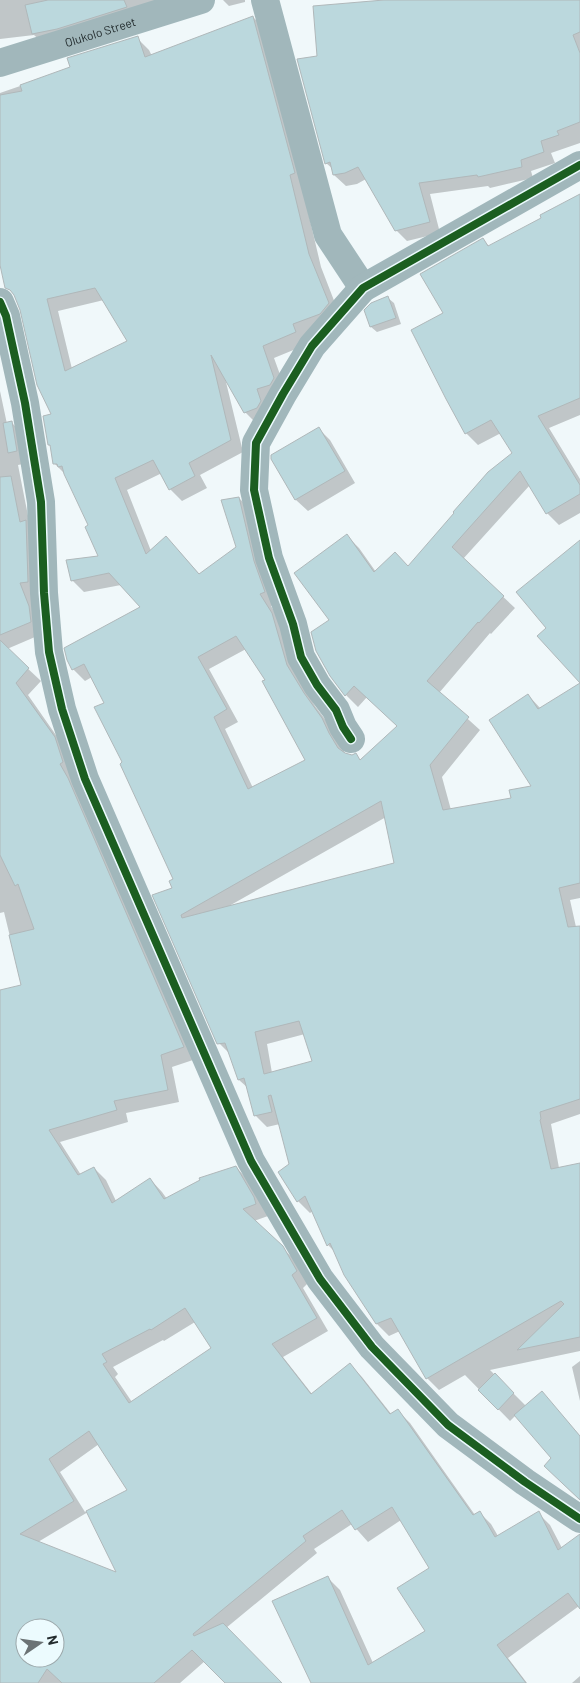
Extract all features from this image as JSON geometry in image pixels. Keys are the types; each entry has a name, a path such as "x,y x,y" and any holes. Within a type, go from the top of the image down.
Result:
{"street":[{"name":"Olukolo Street","path":"0,63 201,0"},
{"path":"265,0 328,235 363,288"},
{"path":"351,738 343,727 336,710 317,685 302,657 293,624 269,558 254,490 256,443 282,394 312,346 363,288 580,165"},
{"path":"0,302 6,316 25,403 41,502 48,652 62,709 85,780 251,1161 320,1279 372,1347 448,1425 525,1482 580,1519"}],"building":[{"path":"48,0 124,0 127,7 57,29 32,34 25,5"},
{"path":"384,0 580,0 580,32 573,35 580,53 580,122 557,131 559,135 541,141 544,152 521,160 522,167 478,177 477,175 419,183 430,222 395,231 358,167 345,173 333,175 330,162 325,164 297,59 317,56 313,6"},
{"path":"253,16 295,173 290,175 309,254 329,303 320,314 293,324 296,332 263,346 274,378 270,385 257,389 261,401 257,408 244,413 211,355 231,440 189,463 195,476 169,490 153,460 115,478 146,554 166,536 199,574 236,547 221,500 239,497 254,561 265,592 260,594 272,613 287,665 322,718 338,748 352,755 356,753 360,760 397,726 354,686 345,696 330,676 316,651 311,632 329,620 294,573 347,534 374,572 395,552 408,566 488,472 512,453 491,420 465,434 446,399 411,330 443,313 420,274 483,238 488,246 541,218 540,215 580,194 580,398 538,416 580,485 580,494 546,514 520,471 452,547 504,596 478,622 427,681 469,717 430,765 443,810 511,798 509,790 531,786 489,720 528,694 538,709 580,683 580,883 559,888 568,927 580,926 580,1099 540,1112 540,1120 551,1169 580,1163 580,1337 517,1350 564,1304 561,1301 426,1379 391,1318 376,1324 344,1275 330,1243 327,1246 305,1196 297,1202 278,1172 289,1164 271,1095 268,1096 272,1112 254,1116 244,1078 238,1080 225,1043 217,1044 152,895 172,888 169,881 173,879 120,764 122,762 94,707 104,703 84,664 72,670 67,660 64,648 140,607 109,573 71,581 66,560 98,556 85,527 88,525 62,466 58,467 57,464 53,464 43,416 51,414 37,385 20,310 14,295 5,288 0,265 0,95 22,91 20,85 70,67 67,58 138,36 145,57","holes":["95,288 127,341 65,371 47,299","236,636 265,680 262,681 305,760 248,789 214,717 227,709 198,657","381,801 394,863 182,918 181,915","299,1021 312,1061 264,1074 255,1032"]},
{"path":"388,296 396,318 370,327 364,310 371,303"},
{"path":"12,421 17,451 8,453 3,423"},
{"path":"319,427 345,471 295,500 271,459 271,455"},
{"path":"11,476 20,522 26,520 28,582 20,583 29,606 31,622 0,635 0,477"},
{"path":"580,540 580,683 537,636 546,628 516,592"},
{"path":"0,640 29,668 16,683 55,737 63,762 60,764 68,778 184,1047 161,1055 168,1090 114,1101 117,1110 49,1130 78,1175 94,1167 112,1203 150,1178 164,1199 200,1180 199,1178 236,1166 256,1204 243,1209 283,1246 297,1271 292,1275 317,1318 272,1344 311,1394 350,1363 390,1414 398,1409 473,1515 480,1511 495,1537 539,1511 558,1550 580,1534 580,1609 568,1593 497,1645 526,1683 311,1683 272,1601 328,1576 368,1665 425,1631 397,1588 429,1568 392,1507 355,1530 342,1510 303,1536 306,1541 193,1634 194,1636 223,1623 282,1683 225,1683 192,1650 154,1683 62,1683 47,1669 38,1683 0,1683 0,990 21,985 9,935 34,929 18,884 15,886 0,855","holes":["185,1308 211,1348 129,1403 103,1364 107,1362 102,1354 151,1330","89,1431 127,1490 86,1511 116,1572 20,1534 74,1501 49,1459"]},
{"path":"495,1373 514,1393 498,1410 478,1390"},
{"path":"542,1391 580,1436 580,1500 544,1466 551,1458 514,1415"}],"cycle path":[{"path":"351,739 343,727 336,710 317,685 301,657 293,624 269,558 254,490 256,443 312,346 363,288 580,165"},
{"path":"0,302 6,316 25,403 41,502 44,593 49,652 62,709 85,779 251,1161 320,1279 372,1347 448,1425 525,1482 580,1519"}]}
